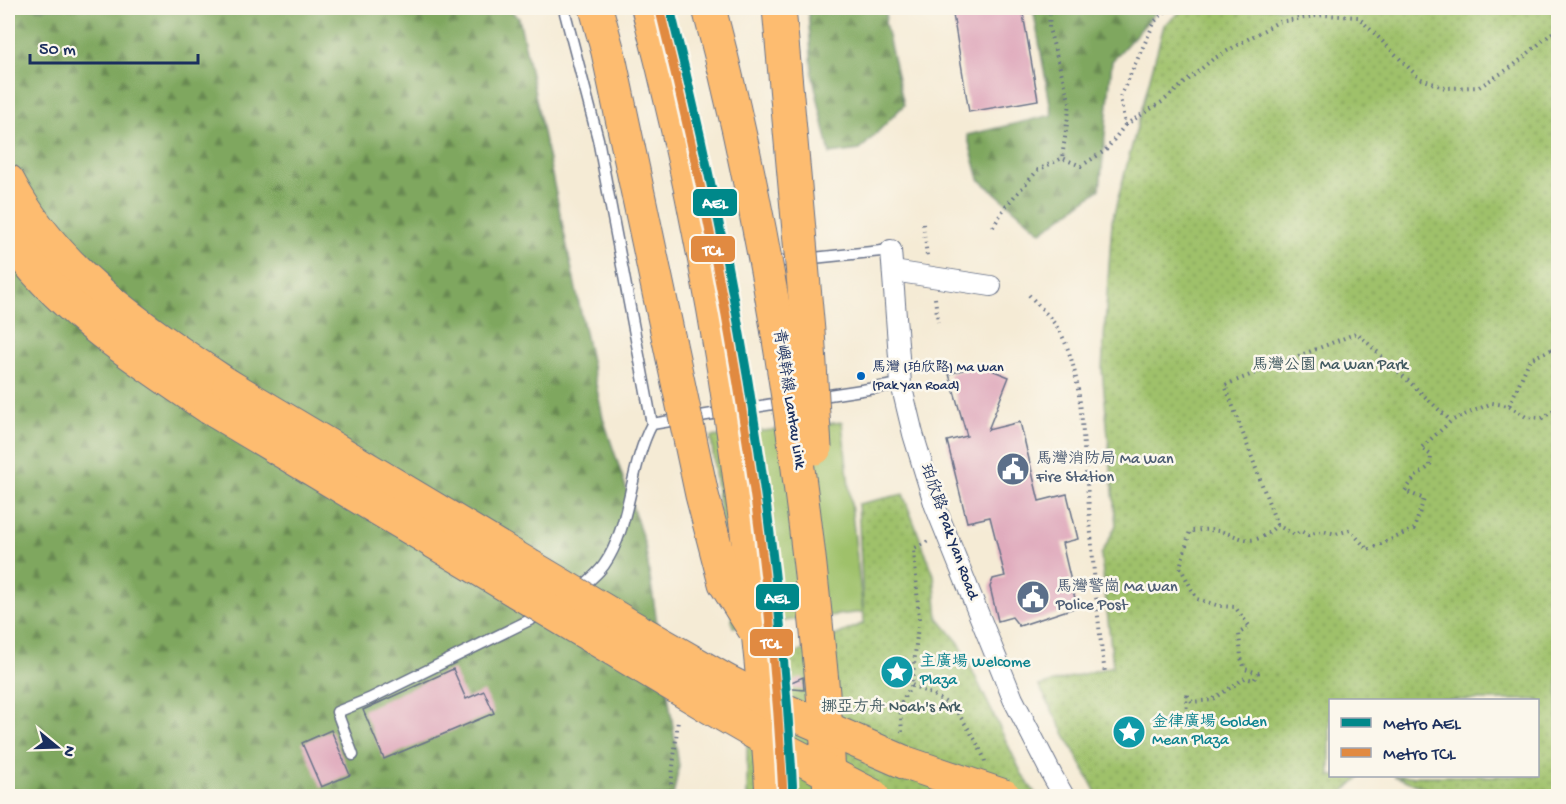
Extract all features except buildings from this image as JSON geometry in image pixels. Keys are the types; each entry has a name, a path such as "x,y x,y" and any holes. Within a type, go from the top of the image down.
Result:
{"highway":[{"path":"596,8 611,63 702,495 725,583 759,636"},
{"path":"648,8 663,64 694,205 721,346 742,486 759,636 772,796"},
{"name":"青嶼幹線 Lantau Link","path":"709,8 751,192 779,336 800,478 817,630 831,796"},
{"path":"779,8 808,332 820,532 817,630"},
{"path":"8,182 17,199 50,243 104,298 147,332 219,397 715,710 873,796"},
{"path":"8,237 42,281 66,304 132,356 219,397 726,681 780,708 906,763 1004,796"}],"street":[{"name":"珀欣路 Pak Yan Road","path":"891,250 901,384 913,434 935,506 1013,699 1064,796"},
{"path":"893,271 991,286"}],"lane":[{"path":"353,755 336,712 369,699 564,602 604,565 621,530 642,443 652,424 597,139 562,8"},
{"path":"774,262 891,250"},
{"path":"652,424 901,384"}],"path":[{"path":"1050,8 1049,28 1070,103 1062,158"},
{"path":"1125,126 1120,97 1155,21 1170,8"},
{"path":"993,227 1005,207 1038,170 1062,158 1081,166 1106,150 1125,126 1162,102 1214,59 1278,21 1323,15 1358,17 1419,78 1445,88 1479,87 1513,66 1558,28"},
{"path":"1029,295 1054,322 1075,371 1105,673"},
{"path":"1451,421 1357,333 1225,385 1277,525 1295,535 1301,531 1308,535 1323,531 1336,534 1350,530 1368,550 1414,529 1424,499 1405,491 1416,477 1430,466 1431,455 1421,448 1451,421 1492,403 1509,406 1526,417 1542,418 1558,408"},
{"path":"1509,406 1530,359 1553,349 1558,351"},
{"path":"1186,720 1186,693 1192,702 1212,700 1245,678 1254,680 1258,673 1245,669 1241,658 1239,633 1250,627 1235,607 1220,606 1197,599 1180,567 1191,531 1210,530 1251,541 1265,537 1277,525"},
{"path":"918,619 914,549 930,540"},
{"path":"902,737 900,704 912,685 918,625"},
{"path":"912,685 953,708 984,756 985,765"}],"green space":[{"path":"8,8 507,8 519,18 603,418 645,545 679,766 673,796 8,796"},
{"path":"808,8 887,8 885,23 904,105 860,150 830,154 812,73"},
{"path":"1033,8 1160,8 1112,61 1100,189 1041,232 979,179 967,135 1052,115"},
{"name":"馬灣公園 Ma Wan Park","path":"1185,8 1558,8 1558,796 1445,796 1397,777 1539,777 1539,699 1329,699 1329,777 1360,777 1339,796 1098,796 1039,686 1113,666 1101,555 1116,525 1102,369 1112,221 1164,25"},
{"path":"842,422 863,612 733,627 711,437"},
{"name":"挪亞方舟 Noah's Ark","path":"903,494 934,575 938,618 959,643 1022,774 1037,796 747,796 747,675 864,623 858,504"}],"metro line":[{"name":"AEL","path":"670,8 715,203 751,399 766,498 777,597 787,696 793,796"},
{"name":"TCL","path":"660,11 704,205 741,400 767,598 777,697 783,796"}],"place":[{"name":"馬灣 (珀欣路) Ma Wan (Pak Yan Road)","path":"861,376"},
{"name":"馬灣消防局 Ma Wan Fire Station","path":"1013,469"},
{"name":"馬灣警崗 Ma Wan Police Post","path":"1033,597"},
{"name":"主廣場 Welcome Plaza","path":"897,672"},
{"name":"金律廣場 Golden Mean Plaza","path":"1129,732"}]}
